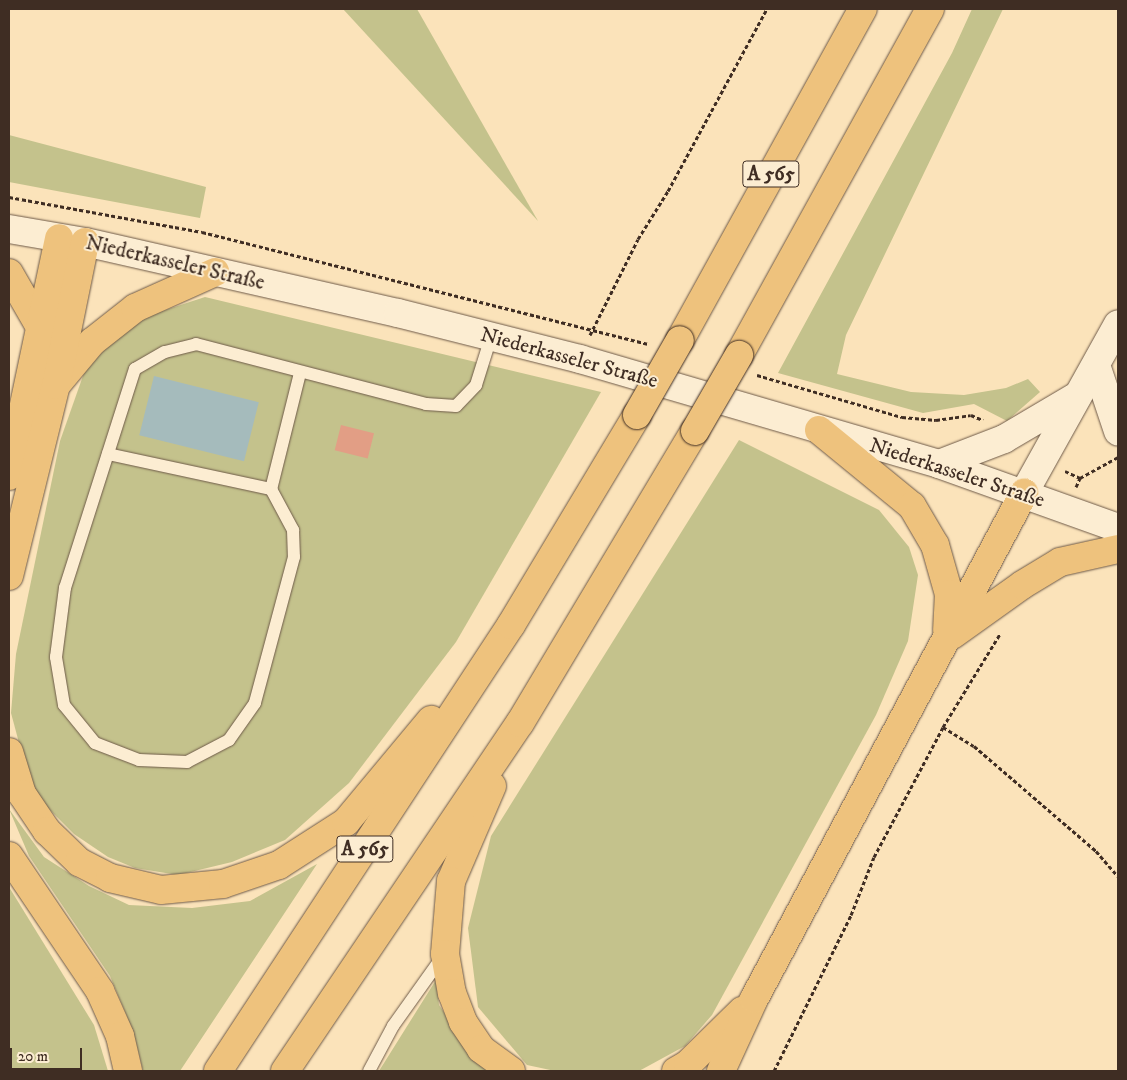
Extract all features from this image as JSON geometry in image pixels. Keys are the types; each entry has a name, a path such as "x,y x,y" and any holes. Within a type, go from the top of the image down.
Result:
{"highway":[{"name":"A 565","path":"218,1071 511,625 680,340 863,9"},
{"name":"A 565","path":"285,1071 520,723 695,431 930,9"},
{"path":"9,476 13,439 40,327 72,240"},
{"path":"9,576 56,385 72,240"},
{"path":"56,385 92,342 135,308 215,272"},
{"path":"9,273 40,327"},
{"path":"819,430 912,506 926,529 935,545 950,594 946,639"},
{"path":"720,1071 754,999 1024,493"},
{"path":"946,639 1022,585 1060,562 1118,549"},
{"path":"9,752 22,794 47,831 79,862 110,878 161,890 223,884 279,865 346,822 511,625"},
{"path":"511,1071 481,1049 464,1022 452,993 444,954 451,881 520,723"},
{"path":"9,856 100,991 120,1036 128,1071"},
{"path":"676,1071 688,1064 754,999"}],"main road":[{"name":"Niederkasseler Straße","path":"9,229 72,240 215,272 580,359 939,464 1118,528"},
{"path":"1024,493 1118,324"},
{"path":"1096,365 1118,431"},
{"path":"939,464 1004,439 1078,396"}],"lane":[{"path":"300,373 271,489 293,530 294,557 256,703 229,740 187,762 139,760 95,743 64,705 56,658 65,588 135,369 165,352 196,344 300,373 426,404 456,406 476,384 491,337"},
{"path":"108,454 271,489"},
{"path":"369,1071 393,1026 444,954"}],"path":[{"path":"580,359 638,239 668,191 766,9"},
{"path":"1080,478 1118,457"},
{"path":"774,1071 851,915 874,858 943,727 986,652 1003,630"},
{"path":"943,727 974,746 1096,851 1118,876"}],"shaded area":[{"path":"343,9 417,9 538,221"},
{"path":"972,9 1003,9 846,335 837,374 911,392 964,395 1006,388 1028,379 1040,392 1007,421 974,404 923,413 778,373 952,53"},
{"path":"9,135 206,187 200,218 9,182"},
{"path":"205,297 601,392 456,642 349,783 285,840 232,862 178,875 135,868 108,857 74,834 48,808 29,780 11,713 16,654 60,441 84,373 110,343 150,315"},
{"path":"154,376 259,402 244,461 139,435"},
{"path":"739,440 879,510 909,547 918,575 908,641 876,715 712,1015 685,1046 639,1071 555,1071 527,1065 478,1007 468,928 491,836"},
{"path":"9,809 44,857 89,886 129,905 192,908 250,901 317,864 180,1071 143,1071 133,1031 110,976 29,856"},
{"path":"9,887 94,1025 108,1071 9,1071"},
{"path":"436,980 439,1005 477,1061 491,1071 379,1071"}],"building":[{"path":"341,425 374,433 368,458 335,450"}]}
